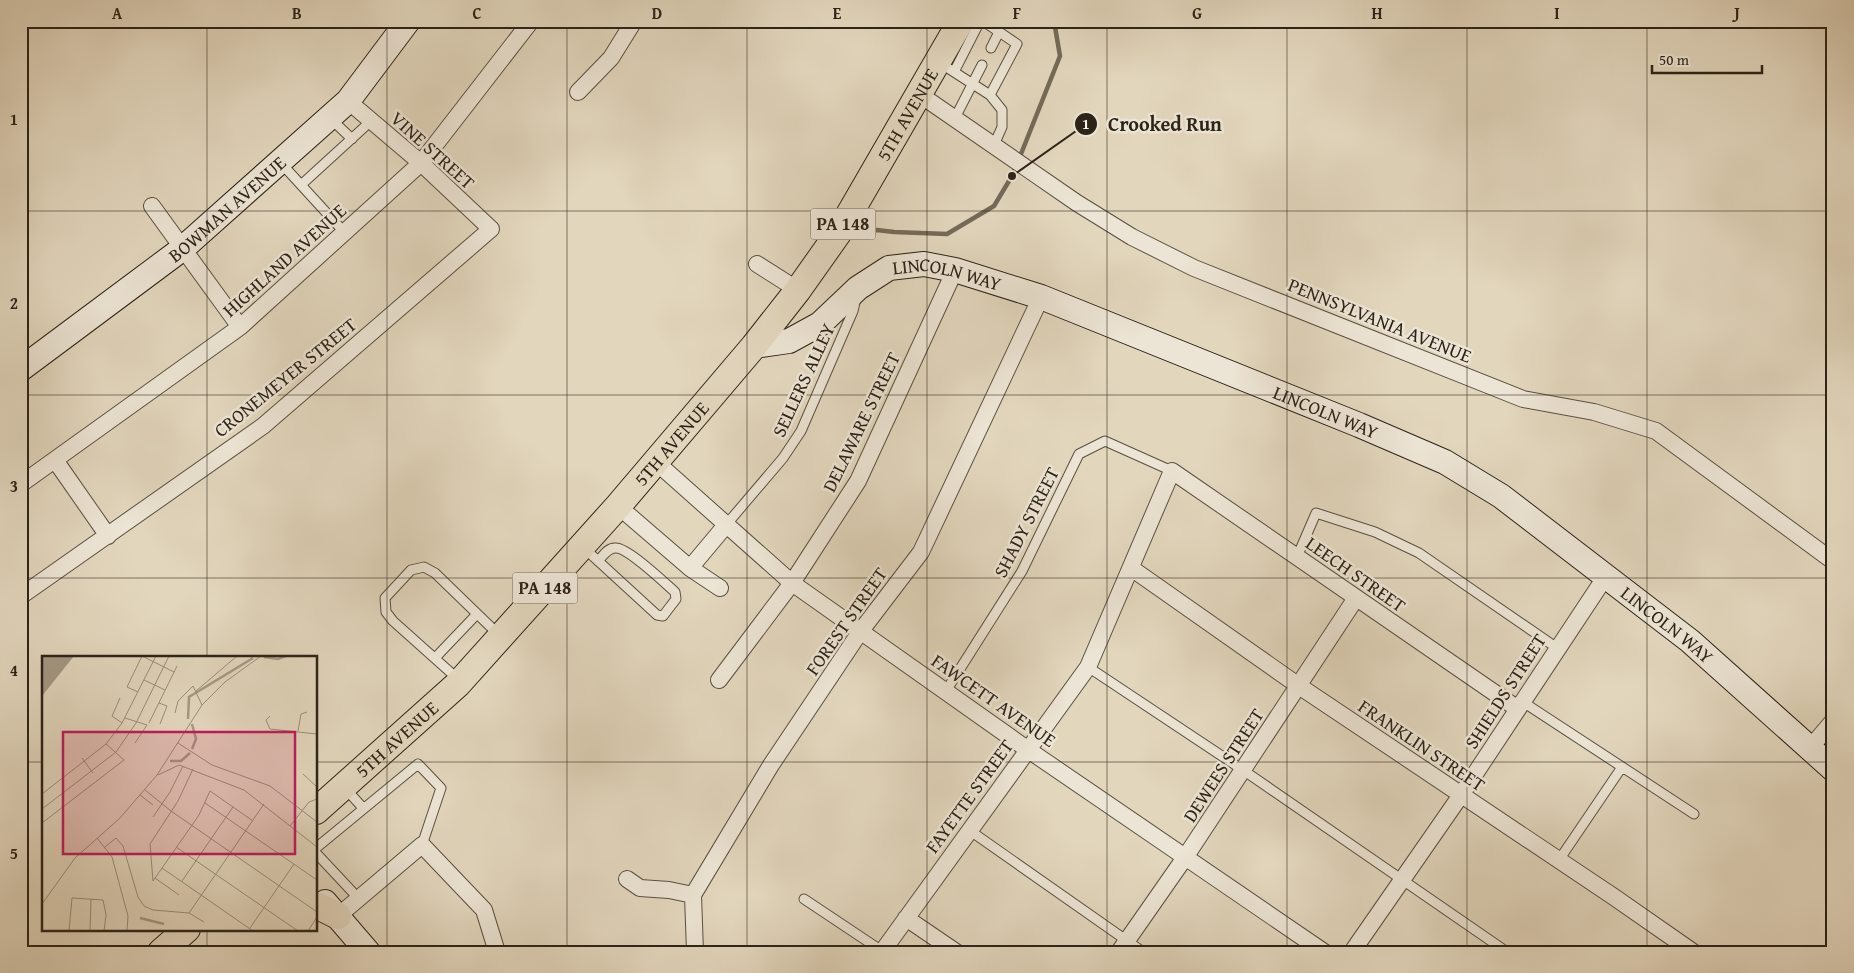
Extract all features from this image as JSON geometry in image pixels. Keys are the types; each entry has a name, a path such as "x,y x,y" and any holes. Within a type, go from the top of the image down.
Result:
{"main road":[{"name":"BOWMAN AVENUE","path":"21,369 182,250 330,118 348,101 408,21"},
{"name":"5TH AVENUE","path":"318,809 460,681 501,636 590,554 618,506 754,346 798,290 839,232 919,94 946,67 961,21"},
{"name":"LINCOLN WAY","path":"754,346 789,341 820,324 858,288 889,268 924,264 955,270 1041,297 1359,424 1445,462 1501,496 1690,640 1833,769"},
{"path":"318,895 327,910 368,952"},
{"path":"161,952 186,930"}],"street":[{"name":"HIGHLAND AVENUE","path":"21,484 240,327 422,163 531,21"},
{"path":"578,92 611,58 634,21"},
{"name":"PENNSYLVANIA AVENUE","path":"919,94 1077,203 1132,237 1194,268 1523,399 1594,412 1656,431 1833,561"},
{"name":"VINE STREET","path":"348,101 422,163 491,229"},
{"path":"152,206 182,250 240,327"},
{"name":"CRONEMEYER STREET","path":"21,596 263,426 491,229"},
{"path":"757,264 798,290"},
{"name":"DELAWARE STREET","path":"720,680 792,583 858,481 955,270"},
{"name":"FOREST STREET","path":"693,895 772,766 860,632 921,552 1041,297"},
{"path":"55,460 108,536"},
{"name":"FAWCETT AVENUE","path":"656,462 792,583 1027,749 1324,952"},
{"name":"LEECH STREET","path":"1172,471 1356,598 1520,706"},
{"name":"FAYETTE STREET","path":"882,952 1088,667 1172,471"},
{"path":"618,506 690,568 720,588"},
{"path":"690,568 726,525"},
{"name":"FRANKLIN STREET","path":"1131,568 1299,686 1693,952"},
{"name":"SHIELDS STREET","path":"1352,952 1462,795 1606,576"},
{"name":"DEWEES STREET","path":"1123,946 1186,856 1356,598"},
{"path":"1810,748 1833,721"},
{"path":"327,910 359,899 422,845 484,910 497,952"},
{"path":"626,879 640,888 669,890 693,895 695,952"},
{"path":"906,918 956,952"}],"lane":[{"path":"990,95 1017,44 981,21 946,67 990,95 1002,110 1002,127 994,146"},
{"path":"991,48 1000,32"},
{"path":"955,118 982,65"},
{"path":"330,118 352,139"},
{"path":"301,185 371,121"},
{"path":"280,162 344,233"},
{"name":"SELLERS ALLEY","path":"726,525 783,458 800,431 853,311 858,288"},
{"name":"SHADY STREET","path":"946,692 1022,571 1079,454 1105,441 1172,471"},
{"path":"1297,557 1316,513 1375,532 1419,553 1557,648"},
{"path":"616,548 626,551 675,592 676,599 663,616 657,616 590,554 616,548"},
{"path":"460,681 394,621 386,612 384,598 411,570 424,566 435,573 501,636"},
{"path":"435,658 477,614"},
{"path":"1088,667 1243,770 1507,952"},
{"path":"1520,706 1622,767 1694,814"},
{"path":"318,846 418,764 441,788 422,845"},
{"path":"1558,860 1622,767"},
{"path":"343,786 363,808"},
{"path":"969,830 1123,946 1143,952"},
{"path":"318,855 359,899"},
{"path":"804,899 882,952"}],"waterway":[{"path":"1019,159 1060,56 1054,21"},
{"path":"857,236 877,230 947,234 994,206 1016,166"}],"place":[{"name":"Crooked Run","path":"1012,176"}]}
